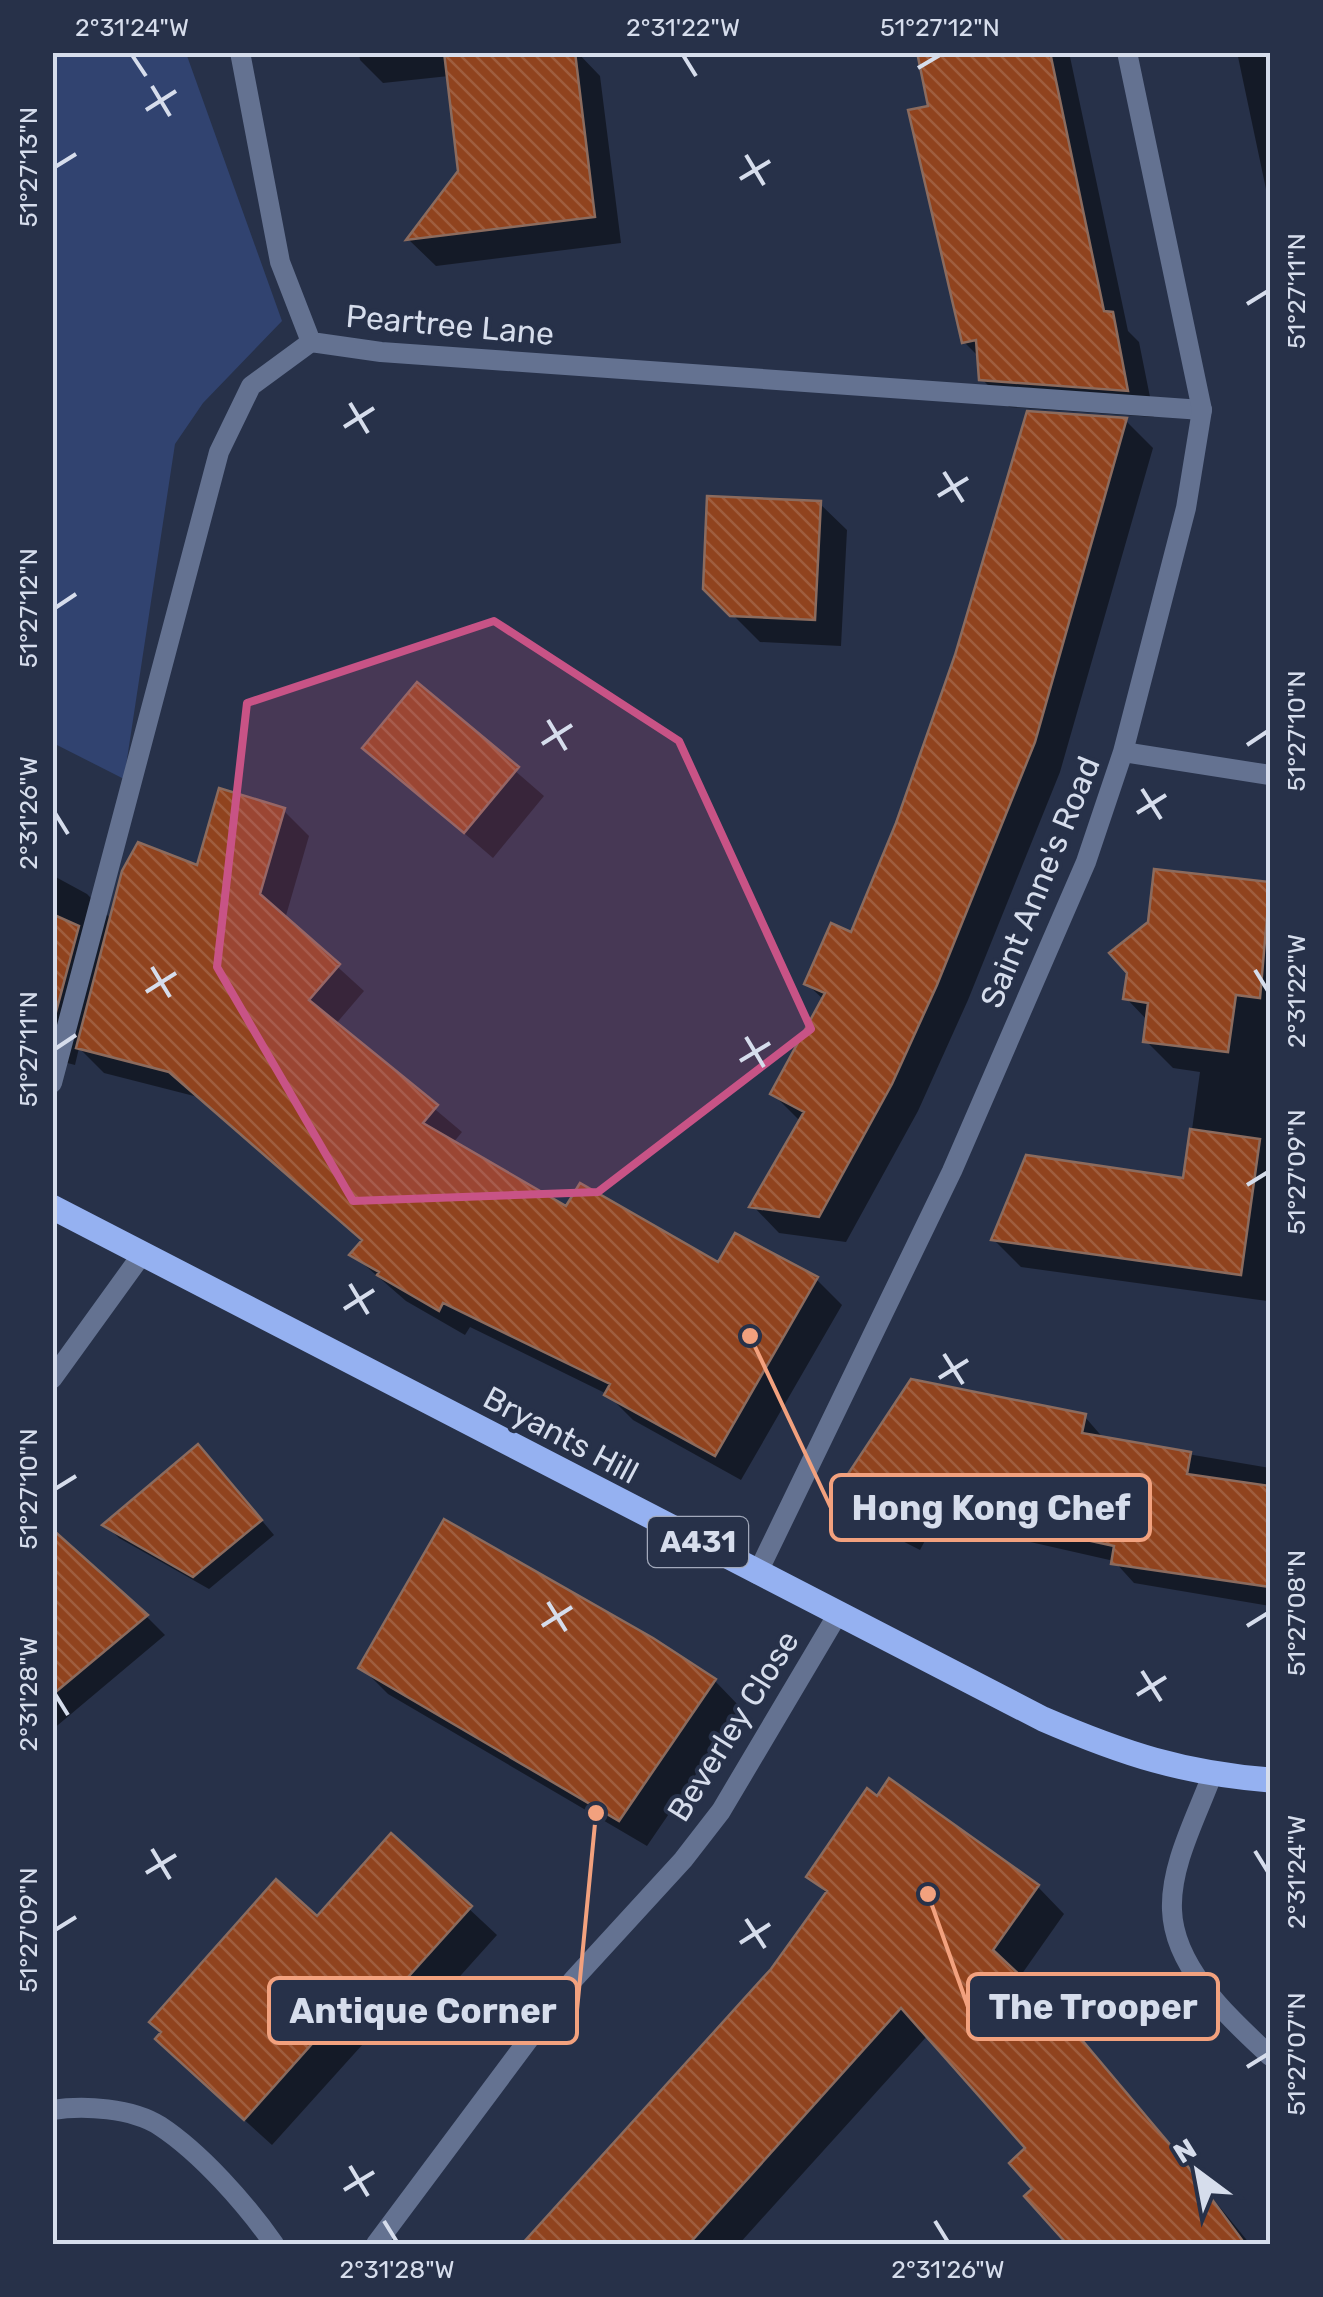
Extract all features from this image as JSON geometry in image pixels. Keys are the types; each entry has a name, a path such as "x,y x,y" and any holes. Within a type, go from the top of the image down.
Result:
{"main road":[{"name":"Bryants Hill","path":"52,1207 758,1574 1093,1740 1126,1755 1212,1775 1270,1780"}],"street":[{"path":"240,52 280,262 311,342"},
{"name":"Saint Anne's Road","path":"758,1574 952,1171 1086,862 1123,752 1186,508 1202,410 1126,52"},
{"name":"Peartree Lane","path":"52,1084 219,452 251,386 311,342 381,352 1202,410"},
{"path":"1123,752 1270,774"},
{"path":"52,1379 144,1253"},
{"name":"Beverley Close","path":"376,2244 573,1980 721,1811 839,1612"},
{"path":"1212,1775 1177,1872 1172,1910 1180,1945 1220,2008 1270,2056"},
{"path":"52,2110 93,2109 158,2124 248,2208 274,2244"}],"highlighted area":[{"path":"494,621 679,741 811,1029 598,1192 353,1201 217,967 247,703"}],"shaded area":[{"path":"52,53 186,53 282,321 203,403 175,444 124,779 53,743"}],"building":[{"path":"444,52 575,52 595,217 406,240 458,171"},
{"path":"917,52 1050,52 1104,311 1113,312 1128,391 979,380 976,340 962,343 908,110 928,106"},
{"path":"1027,411 1127,418 1035,742 937,985 892,1084 819,1217 749,1207 804,1112 770,1094 825,993 804,984 831,923 851,932 896,823 955,655"},
{"path":"707,496 821,501 815,620 730,616 703,589"},
{"path":"417,682 519,767 464,833 362,748"},
{"path":"219,788 285,808 260,894 340,964 309,1000 438,1105 423,1123 566,1206 580,1183 718,1262 735,1233 818,1277 715,1456 604,1395 610,1384 443,1303 439,1311 377,1275 379,1272 349,1255 362,1240 169,1072 76,1048 122,871 138,842 197,865"},
{"path":"1154,869 1270,882 1260,998 1236,995 1228,1052 1143,1042 1148,1003 1123,999 1127,973 1109,953 1148,922"},
{"path":"52,914 79,926 52,1027"},
{"path":"1190,1129 1260,1139 1241,1275 991,1240 1026,1155 1183,1178"},
{"path":"911,1379 1086,1414 1082,1433 1191,1452 1187,1474 1270,1486 1270,1587 1111,1564 1114,1546 985,1518 923,1486 899,1532 855,1510 842,1483"},
{"path":"198,1444 262,1520 193,1577 102,1525"},
{"path":"444,1519 653,1638 716,1679 619,1821 358,1668"},
{"path":"52,1529 148,1615 52,1695"},
{"path":"889,1778 1039,1885 993,1950 1055,2008 1183,2160 1245,2244 1067,2244 1024,2196 1032,2189 1009,2163 1025,2148 901,2008 689,2244 522,2244 771,1969 827,1891 806,1877 867,1788 877,1796"},
{"path":"391,1833 472,1906 372,2017 352,1999 244,2120 155,2039 161,2032 149,2022 276,1879 317,1916"}],"place":[{"name":"Hong Kong Chef","path":"750,1336"},
{"name":"Antique Corner","path":"596,1813"},
{"name":"The Trooper","path":"928,1894"}]}
